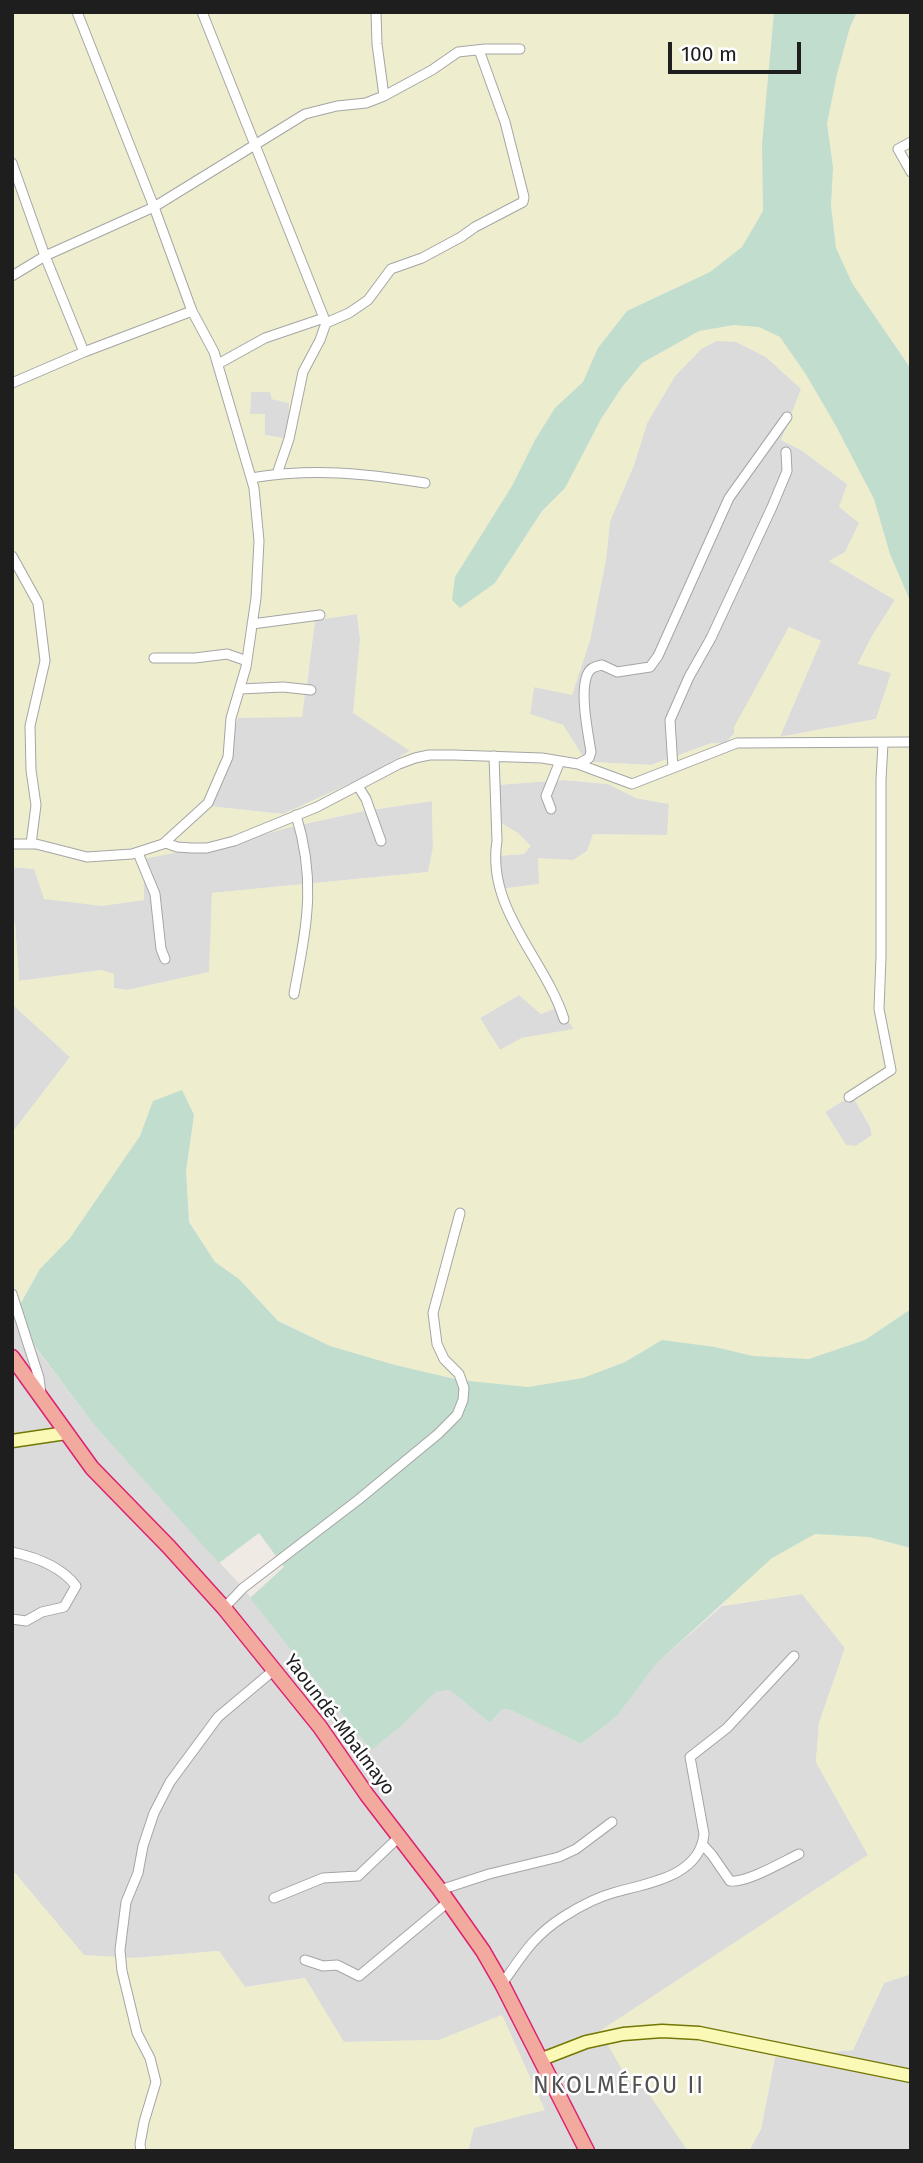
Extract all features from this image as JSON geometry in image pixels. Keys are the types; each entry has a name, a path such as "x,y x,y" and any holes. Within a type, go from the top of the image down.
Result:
{"highway":[{"name":"Yaoundé-Mbalmayo","path":"12,1357 92,1468 224,1608 320,1727 444,1896 502,1983 587,2151"}],"main road":[{"path":"12,1441 66,1433"},
{"path":"542,2059 586,2042 623,2034 663,2031 699,2033 911,2076"}],"street":[{"path":"77,12 192,311 214,352 251,478 258,541 247,662 231,718 228,757 208,803 162,845"},
{"path":"202,12 325,320 303,372 289,439 277,474"},
{"path":"376,12 384,96"},
{"path":"12,276 46,257 154,207 305,114 337,106 366,103 384,96 432,70 458,52 520,49"},
{"path":"218,364 265,338 349,313 368,300 391,269 422,258 461,237 475,226 523,202 505,121 480,50"},
{"path":"911,142 898,149 911,172"},
{"path":"12,163 84,352"},
{"path":"12,383 192,311"},
{"path":"578,765 589,758 591,752 584,689 588,673 602,664 617,672 650,667 658,656 729,498 788,417"},
{"path":"673,768 670,720 772,508 787,471 786,452"},
{"path":"251,478 337,471 425,483"},
{"path":"12,556 38,603 45,661 30,726 36,805 31,844"},
{"path":"252,624 320,615"},
{"path":"154,658 194,658 227,654 247,662"},
{"path":"240,689 283,687 311,690"},
{"path":"12,844 31,844 88,857 138,853 166,843 177,847 206,848 234,841 296,816 415,758 429,755 542,758 578,765 632,785 737,743 911,743"},
{"path":"849,1097 891,1070 879,1009 883,743"},
{"path":"494,756 497,841 495,853 507,911 552,989 564,1019"},
{"path":"551,809 546,796 560,761"},
{"path":"358,786 366,799 381,841"},
{"path":"294,995 310,888 302,835 296,816"},
{"path":"138,853 155,894 161,949 165,958"},
{"path":"224,1608 243,1588 358,1500 457,1415 464,1388 459,1374 452,1370 437,1344 433,1312 460,1213"},
{"path":"12,1294 39,1378 41,1395"},
{"path":"12,1552 42,1560 64,1574 76,1586 64,1608 42,1612 26,1621 12,1619"},
{"path":"502,1983 534,1938 561,1919 587,1903 670,1876 698,1854 704,1834 690,1757 727,1728 794,1656"},
{"path":"141,2151 140,2144 156,2082 150,2058 137,2033 122,1970 120,1950 126,1902 138,1873 143,1846 154,1813 170,1782 218,1717 274,1670"},
{"path":"305,1960 323,1966 337,1965 359,1976 444,1896 489,1874 559,1857 576,1849 611,1822"},
{"path":"274,1898 323,1878 358,1876 399,1837"},
{"path":"702,1845 730,1881 748,1877 799,1854"}],"shaded area":[{"path":"716,341 735,341 766,357 802,389 781,440 801,450 847,484 859,523 846,552 829,561 895,600 858,663 892,673 876,719 779,737 820,642 789,627 734,734 724,744 712,743 651,765 591,762 582,755 563,725 530,714 534,687 572,694 590,640 606,559 610,521 634,465 647,423 675,376 701,349"},
{"path":"251,392 270,392 272,399 289,403 289,439 265,435 250,415"},
{"path":"357,614 360,638 411,750 367,776 283,814 207,806 238,718 248,717 307,685 315,620"},
{"path":"564,780 608,784 636,798 669,804 668,835 643,836 587,851 540,884 501,889 495,856 524,854 518,833 499,822 496,785"},
{"path":"432,801 433,848 428,872 212,893 210,972 127,990 114,988 102,970 19,981 15,923 12,922 12,867 34,869 144,900 142,859 178,852 199,853 290,827 364,811"},
{"path":"519,995 541,1014 558,1007 575,1029 522,1038 500,1050 480,1018"},
{"path":"12,1004 70,1057 12,1133"},
{"path":"852,1095 872,1135 856,1146 846,1145 825,1112"},
{"path":"12,1317 95,1426 243,1588 371,1749 401,1726 436,1692 450,1690 490,1723 502,1709 511,1710 581,1744 617,1716 656,1664 722,1606 802,1594 845,1648 819,1723 816,1762 868,1855 600,2031 645,2088 688,2151 468,2151 502,2015 439,2040 343,2042 305,1978 245,1987 218,1951 135,1958 84,1956 15,1873 12,1874"},
{"path":"911,1974 911,2151 749,2151 761,2129 775,2057 853,2050 884,1983"}],"green space":[{"path":"12,12 774,12 762,144 763,210 742,247 710,272 627,311 598,348 583,382 555,408 512,486 455,577 495,583 542,511 565,488 601,419 642,363 699,331 734,325 759,327 780,337 805,373 874,499 890,554 911,603 911,1309 865,1340 809,1359 753,1356 715,1347 662,1340 625,1362 583,1378 528,1387 459,1380 395,1365 330,1346 278,1320 239,1279 215,1263 190,1222 186,1171 194,1115 153,1101 140,1136 70,1238 40,1269 12,1317 12,1133 70,1057 12,1004 12,922 15,923 19,981 102,970 114,974 114,988 127,990 209,972 212,893 428,872 433,848 432,801 364,811 290,827 199,853 178,852 143,859 144,900 102,906 44,899 34,869 12,867","holes":["716,341 736,342 766,357 801,389 781,440 801,450 847,484 839,507 859,523 845,552 829,561 895,600 858,664 891,673 876,719 780,737 821,641 789,627 734,727 734,734 724,744 712,743 651,765 592,762 582,755 563,725 530,714 534,687 572,695 590,640 606,559 610,521 634,465 647,423 675,376 701,349","251,392 270,392 272,399 289,403 288,439 265,435 265,414 250,414","357,614 360,638 353,713 410,751 367,776 283,814 208,806 238,718 302,717 315,620","564,780 608,784 636,798 669,804 667,835 593,834 587,851 573,860 538,858 539,884 501,889 495,856 524,854 531,846 518,833 499,822 496,785","519,995 541,1014 558,1007 574,1029 522,1038 500,1050 480,1018","852,1095 870,1126 872,1135 856,1146 846,1145 825,1112"]},
{"path":"774,12 857,12 837,74 827,124 833,167 831,206 836,248 852,283 911,369 911,603 890,554 874,499 805,373 780,337 759,327 734,325 699,331 642,363 601,419 565,488 542,511 495,583 460,608 452,600 455,577 512,486 555,408 583,382 598,348 627,311 710,272 742,247 763,211 762,144"},
{"path":"857,12 911,12 911,369 852,283 836,248 831,206 833,167 827,124 837,74"},
{"path":"182,1090 194,1115 186,1171 189,1222 215,1262 239,1279 278,1321 330,1346 459,1380 528,1387 583,1378 625,1362 662,1340 715,1347 753,1356 809,1359 865,1340 911,1309 911,1548 869,1537 815,1534 772,1558 656,1664 617,1716 581,1744 511,1710 502,1709 490,1723 450,1690 436,1692 371,1750 250,1598 284,1567 259,1533 219,1563 95,1426 13,1317 40,1269 70,1238 140,1136 153,1101"},
{"path":"815,1534 869,1537 911,1548 911,1974 884,1983 853,2050 775,2057 761,2129 749,2151 688,2151 645,2088 632,2087 600,2031 868,1855 816,1762 819,1723 845,1648 802,1594 722,1606 740,1585 772,1558"},
{"path":"15,1873 84,1955 135,1958 219,1951 245,1987 305,1978 344,2042 439,2040 502,2015 545,2110 474,2128 468,2151 12,2151 12,1874"}],"district":[{"name":"NKOLMÉFOU II","path":"619,2087"}]}
